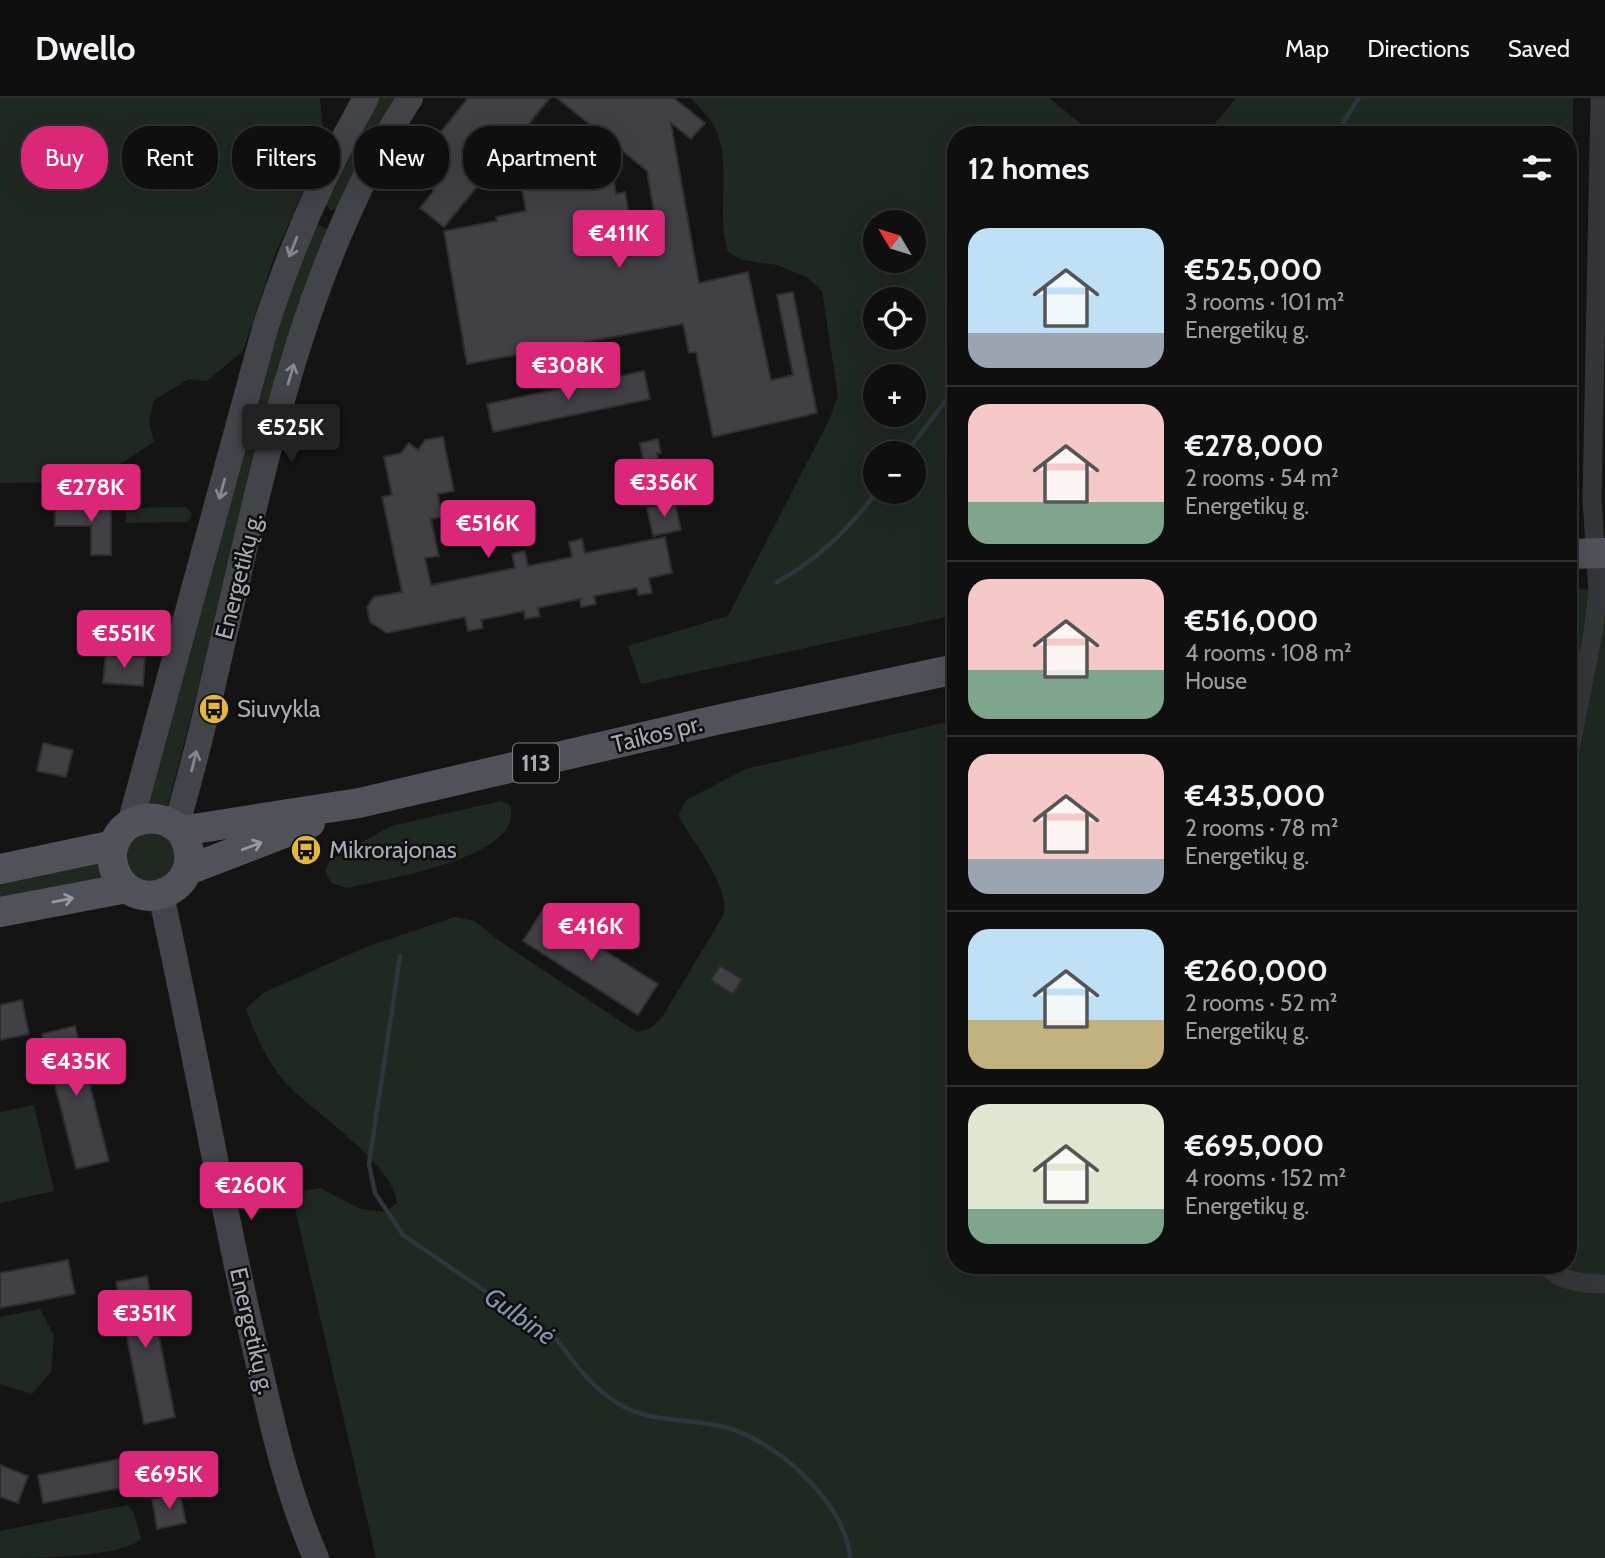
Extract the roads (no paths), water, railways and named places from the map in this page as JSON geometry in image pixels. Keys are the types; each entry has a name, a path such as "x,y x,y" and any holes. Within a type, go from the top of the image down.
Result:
{"main road":[{"name":"Energetikų g.","path":"122,834 266,325 308,211 341,142 366,98"},
{"name":"Energetikų g.","path":"179,829 284,397 315,295 342,225 378,150 410,98"},
{"path":"308,211 342,225"},
{"name":"Taikos pr.","path":"0,869 122,834 154,817 179,829 359,803 712,721 947,671"},
{"name":"Taikos pr.","path":"161,895 172,890 188,870 359,803"},
{"path":"179,829 188,843 191,856 188,870"},
{"path":"122,834 114,868 127,888"},
{"path":"0,912 127,888 149,896 161,895"},
{"name":"Energetikų g.","path":"161,895 220,1190 276,1440 297,1511 316,1558"}],"street":[{"path":"1577,714 1598,593 1590,553 1600,98"},
{"path":"1556,1274 1568,1280 1605,1284"}],"waterway":[{"name":"Gulbinė","path":"1341,126 1359,98"},
{"name":"Gulbinė","path":"915,441 947,399"},
{"name":"Gulbinė","path":"777,582 806,564 832,542 867,504"},
{"name":"Gulbinė","path":"400,956 369,1164 375,1193 403,1235 558,1341 592,1383 617,1403 644,1415 732,1429 771,1449 790,1463 824,1498 837,1517 846,1538 850,1558"}],"place":[{"name":"Siuvykla","path":"214,709"},
{"name":"Mikrorajonas","path":"306,850"}]}
